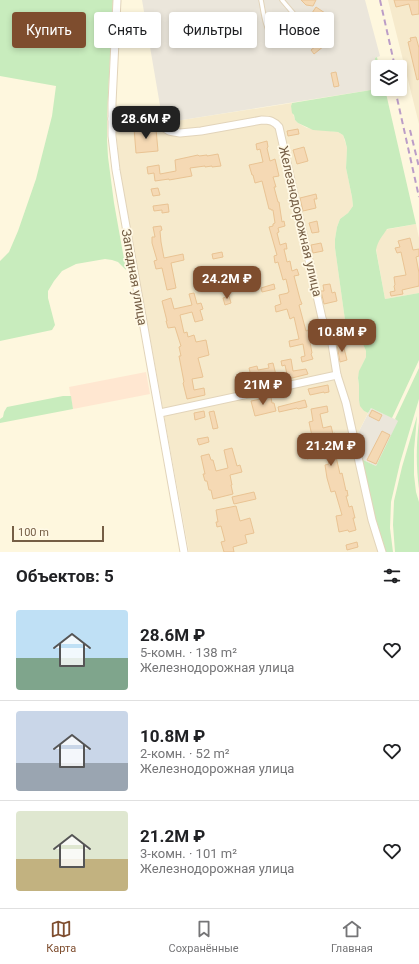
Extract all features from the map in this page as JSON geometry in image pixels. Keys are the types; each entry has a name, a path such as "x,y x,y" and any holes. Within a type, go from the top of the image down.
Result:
{"street":[{"name":"Западная улица","path":"116,0 112,103 112,136 116,170 184,552"},
{"name":"Железнодорожная улица","path":"112,119 147,119 169,131 180,133 202,131 262,120 271,120 278,125 322,318 332,344 337,375 346,403 372,520 382,552"},
{"path":"160,413 337,375"}],"lane":[{"path":"261,0 270,33 275,38 284,39 294,36 301,26 299,20 282,0"}],"shaded area":[{"path":"142,0 365,0 380,56 375,58 375,60 371,60 371,90 163,123 150,48 161,48 161,12 144,12"},
{"path":"388,0 419,0 419,124 407,76 407,60 403,60"},
{"path":"292,103 291,106 295,120 298,123 307,128 338,132 343,135 347,148 346,168 353,206 348,213 340,219 337,227 335,248 345,320 353,334 363,344 366,351 366,357 358,378 359,400 364,411 368,413 356,437 385,552 189,552 120,173 116,129"},
{"path":"416,224 419,238 419,293 385,299 373,232"},
{"path":"146,372 150,394 73,409 69,387"},
{"path":"371,408 399,421 376,466 361,459 356,437"}],"green space":[{"path":"0,0 113,0 112,12 94,12 94,48 111,48 107,116 108,157 114,203 126,270 118,262 105,259 76,264 62,271 48,291 48,298 55,325 52,330 0,341 0,261 9,252 36,179 52,116 56,86 0,76"},
{"path":"371,90 371,96 387,96 416,224 387,229 379,241 376,250 385,299 419,293 419,360 392,418 371,408 368,413 360,406 358,378 359,371 366,357 366,351 363,344 348,327 345,320 335,239 340,219 348,213 353,206 346,168 347,148 345,140 343,135 338,132 313,130 298,123 292,113 292,103"},
{"path":"419,368 419,399 400,463 391,502 390,528 393,552 385,552 376,528 361,459 376,466 398,421 395,419"},
{"path":"63,396 71,396 73,409 0,423 0,419 3,417 7,407"},
{"path":"417,416 414,450 414,475 419,502 419,552 395,552 393,525 394,501"},
{"path":"419,422 419,489 417,472 417,439"}],"building":[{"path":"301,0 316,0 313,6 306,5"},
{"path":"394,0 419,0 419,14 412,15 409,4 396,7"},
{"path":"316,7 324,12 313,12"},
{"path":"416,37 419,48 419,79 417,80 408,42 411,41 410,38"},
{"path":"314,48 322,48 314,54 311,50"},
{"path":"336,72 339,86 334,87 331,73"},
{"path":"152,127 156,129 158,151 136,153 134,128"},
{"path":"298,129 299,134 288,136 287,131"},
{"path":"267,141 270,161 275,159 279,176 273,177 276,187 274,187 279,202 282,222 284,221 285,226 278,228 279,232 277,233 280,245 286,243 287,249 284,249 287,262 290,261 292,271 297,269 299,275 294,276 302,304 299,305 306,331 308,330 311,342 311,354 313,359 302,362 301,357 305,356 303,344 290,347 289,341 299,339 294,317 290,319 287,309 276,312 275,306 281,304 279,295 289,292 286,279 283,280 278,262 275,263 274,256 277,255 269,227 273,226 275,223 273,210 269,209 262,181 255,183 249,165 263,162 260,149 257,150 256,144"},
{"path":"304,147 308,161 297,164 293,150"},
{"path":"218,154 221,166 190,168 192,176 155,181 154,173 148,174 147,167 159,165 160,174 176,171 175,160 198,155 207,156"},
{"path":"158,188 160,195 153,196 151,189"},
{"path":"316,194 317,199 314,199 316,208 303,211 300,198"},
{"path":"168,204 169,212 162,213 162,210 154,211 153,206"},
{"path":"317,221 319,232 312,233 309,223"},
{"path":"161,226 161,242 164,258 183,254 184,260 171,263 176,288 167,290 162,268 156,269 154,261 157,260 152,243 152,237 155,237 153,227"},
{"path":"410,238 413,250 419,249 419,256 416,257 419,273 419,286 402,290 403,294 391,296 390,292 395,291 394,277 406,275 401,252 397,253 395,248 400,247 398,241"},
{"path":"321,243 323,251 313,253 311,245"},
{"path":"222,252 223,257 213,259 212,254"},
{"path":"274,284 275,289 262,292 261,288"},
{"path":"330,284 332,293 335,292 337,301 324,304 321,291 324,291 323,285"},
{"path":"194,293 197,304 201,303 203,309 200,310 203,320 195,322 192,312 180,315 184,333 187,332 188,337 194,335 196,342 206,340 209,355 198,358 203,377 192,379 194,390 204,388 205,395 187,399 179,356 181,356 179,347 181,346 175,327 168,328 162,301 171,298 174,309 192,305 189,294"},
{"path":"229,296 231,303 225,305 223,298"},
{"path":"343,344 347,360 340,362 337,345"},
{"path":"291,359 293,371 306,369 308,374 288,379 285,365 282,366 281,361"},
{"path":"273,363 276,375 265,378 266,382 246,387 245,383 243,384 242,378 251,376 249,368 257,366 258,370 269,368 268,364"},
{"path":"328,385 329,392 310,395 308,389"},
{"path":"271,397 276,411 255,416 251,401"},
{"path":"305,400 307,407 279,412 278,407"},
{"path":"327,406 328,412 320,414 323,428 331,426 333,434 335,433 338,447 336,447 335,450 340,474 342,473 346,491 347,490 348,496 346,496 349,507 352,506 355,518 353,518 356,530 349,532 348,530 339,532 336,516 342,515 335,491 331,492 327,478 325,465 329,464 326,454 307,459 305,451 317,448 314,435 312,436 309,422 313,421 311,409"},
{"path":"372,410 382,415 379,421 369,416"},
{"path":"204,411 205,417 195,420 194,413"},
{"path":"214,411 218,428 213,429 209,412"},
{"path":"382,431 390,435 376,464 367,460"},
{"path":"208,437 209,442 199,445 197,439"},
{"path":"232,448 237,466 240,465 242,472 230,475 233,494 213,499 211,490 209,490 207,481 205,481 203,474 205,474 201,456 209,454 211,460 213,460 216,471 228,468 224,450"},
{"path":"254,492 256,499 234,504 232,497"},
{"path":"236,506 240,521 250,518 254,533 245,535 247,543 233,547 234,552 224,552 221,542 225,541 221,526 217,527 216,522 218,522 216,510"},
{"path":"357,542 358,547 347,550 346,545"}],"railway":[{"path":"380,0 393,60"},
{"path":"397,96 419,197"},
{"path":"410,130 419,167"}]}
